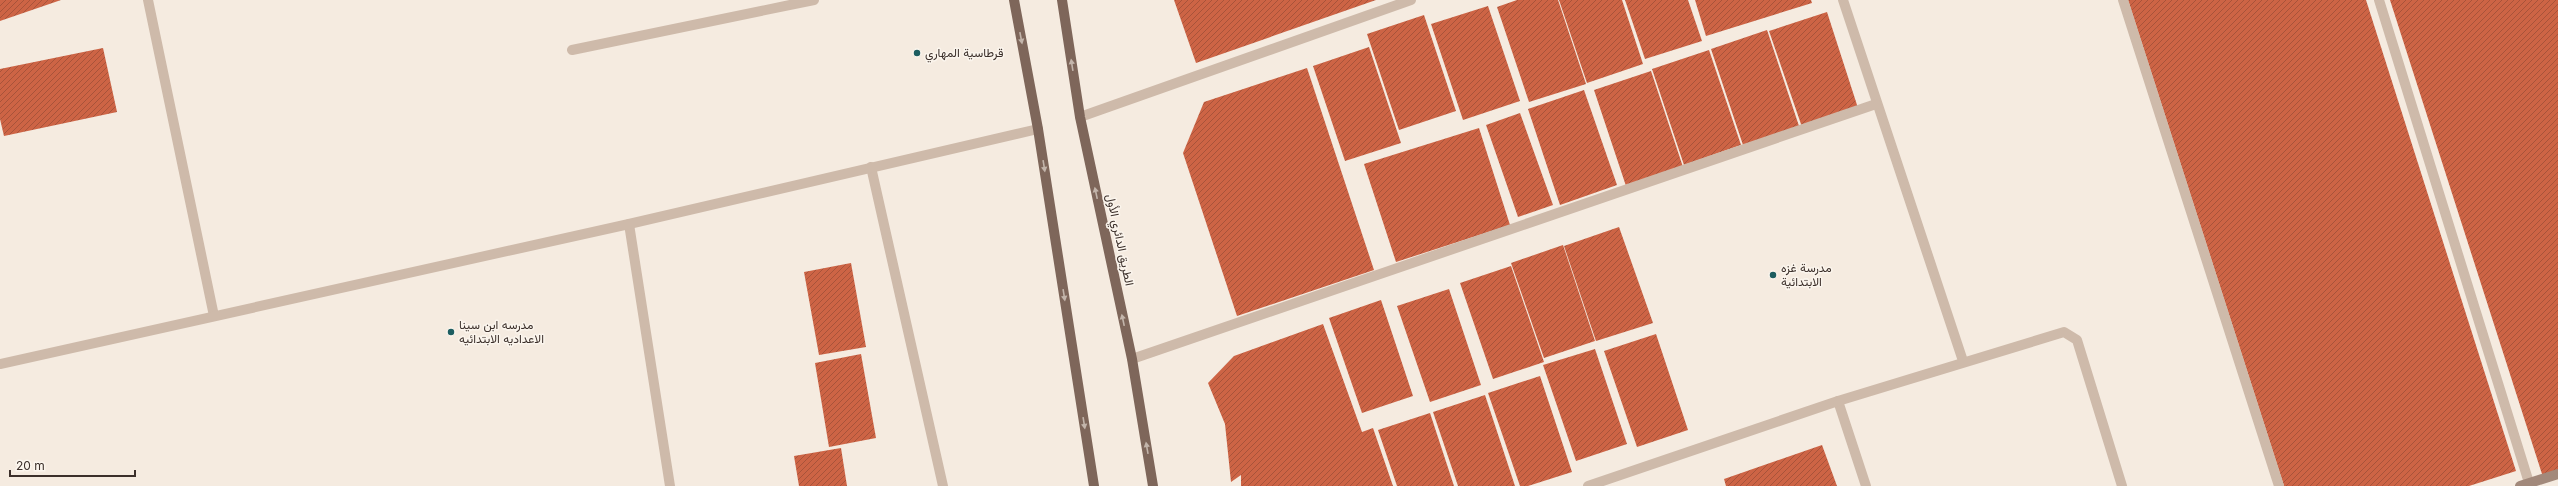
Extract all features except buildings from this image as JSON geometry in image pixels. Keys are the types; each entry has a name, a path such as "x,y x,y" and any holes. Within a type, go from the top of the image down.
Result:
{"main road":[{"path":"1014,0 1038,129 1094,486"},
{"name":"الطريق الدائري الأول","path":"1062,0 1080,117 1132,359 1153,486"}],"street":[{"path":"148,0 214,316"},
{"path":"572,50 814,0"},
{"path":"1080,117 1411,0"},
{"path":"1843,0 1876,104 1963,362"},
{"path":"2123,0 2279,486"},
{"path":"2380,0 2526,485 2558,474"},
{"path":"1132,359 1876,104"},
{"path":"0,364 629,224 1038,129"},
{"path":"871,167 943,486"},
{"path":"629,224 670,486"},
{"path":"1588,486 1838,401 2057,332 2071,334 2077,340 2122,486"},
{"path":"1838,401 1866,486"}],"place":[{"name":"قرطاسية المهاري","path":"917,53"},
{"name":"مدرسة غزه الابتدائية","path":"1773,275"},
{"name":"مدرسه ابن سينا الاعداديه الابتدائيه","path":"451,332"}]}
